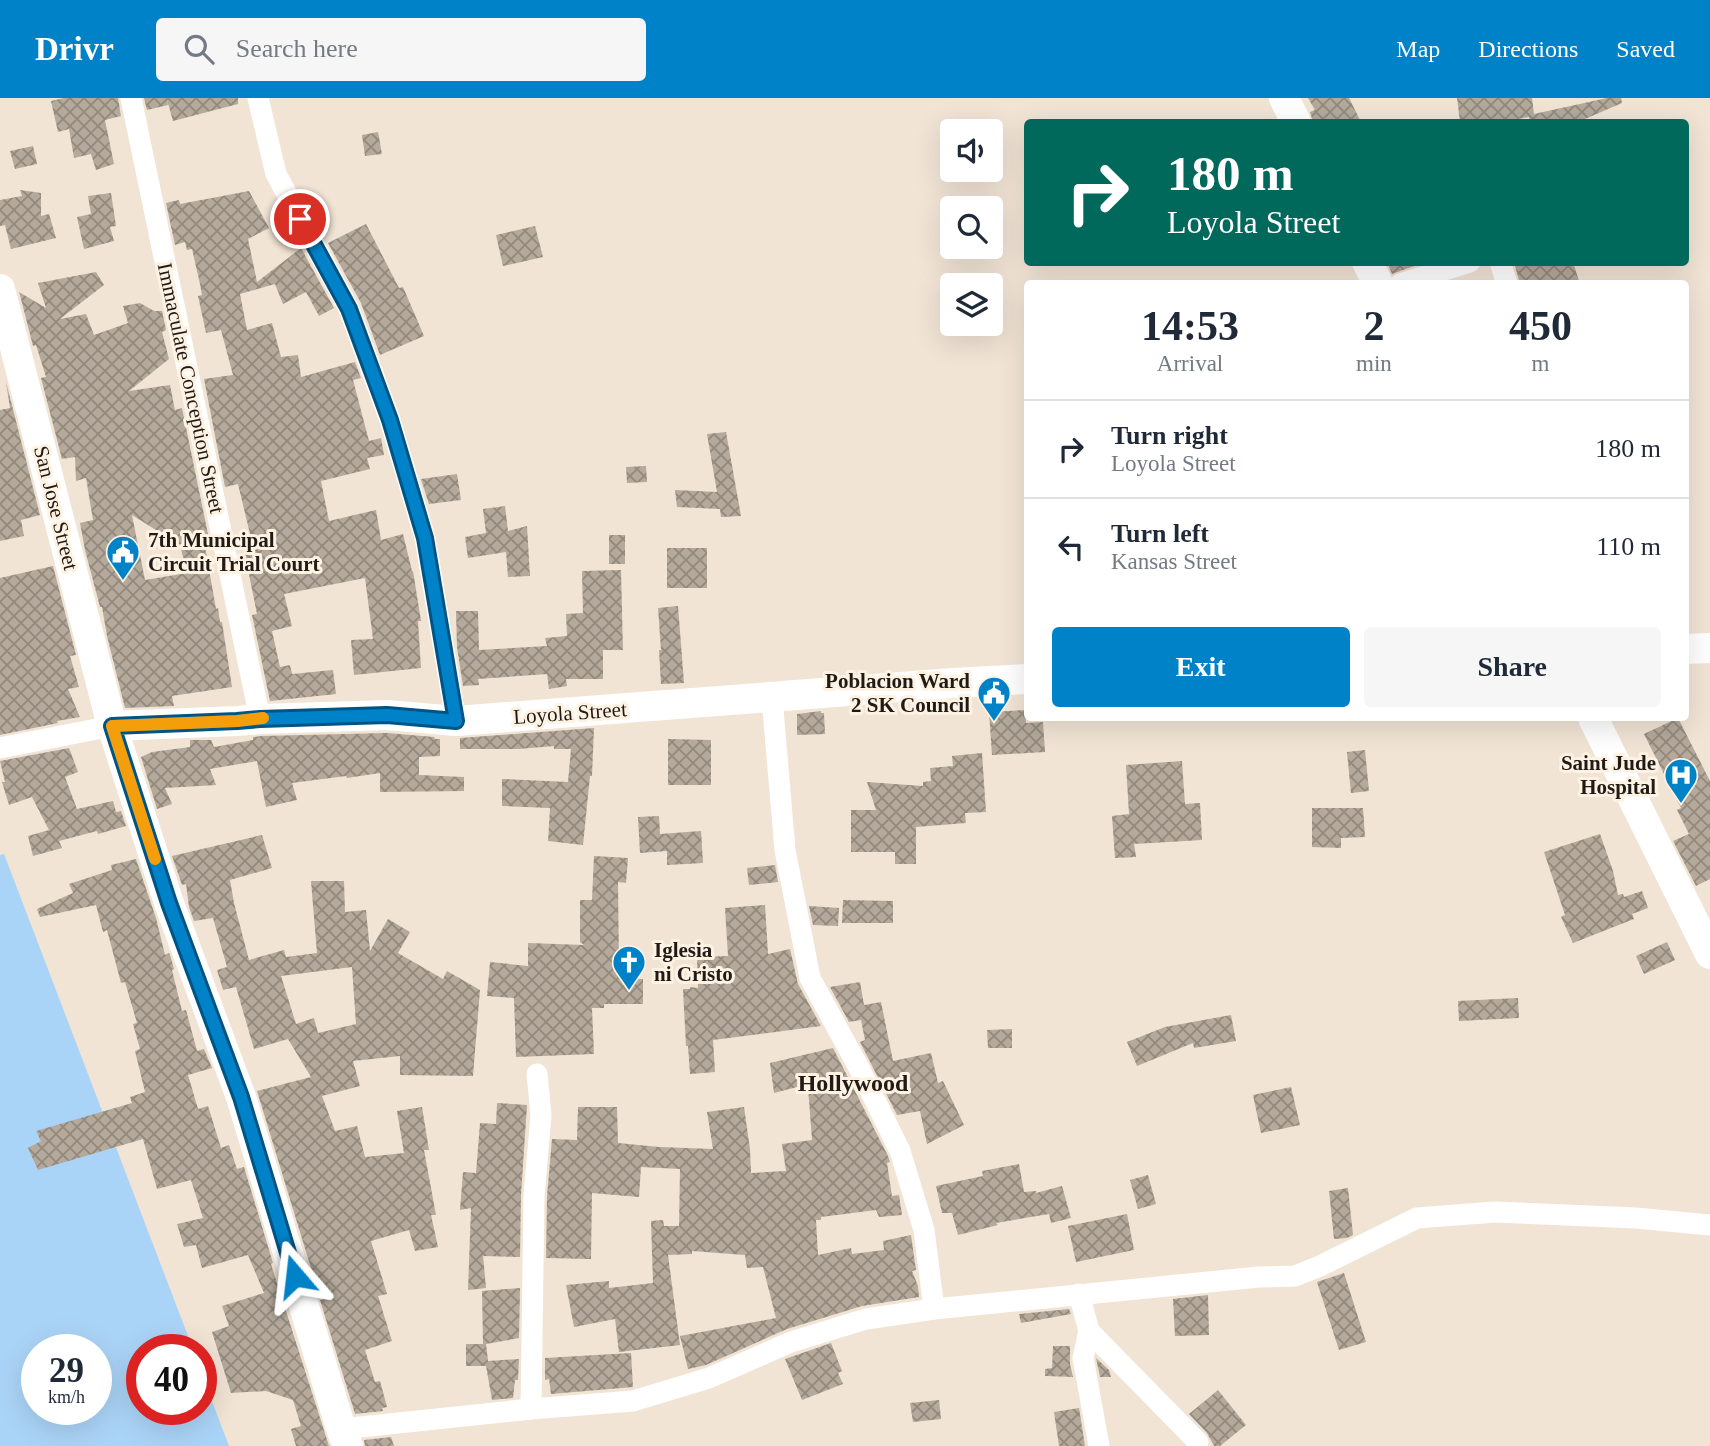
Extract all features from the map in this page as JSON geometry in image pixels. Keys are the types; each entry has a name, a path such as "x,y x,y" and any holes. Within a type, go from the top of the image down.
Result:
{"street":[{"name":"Immaculate Conception Street","path":"131,98 260,719"},
{"path":"258,98 276,174 349,309 390,420 425,538 456,721"},
{"path":"1284,98 1294,119"},
{"path":"1413,280 1457,266"},
{"name":"San Jose Street","path":"0,289 112,726 169,903 241,1097 345,1438"},
{"path":"1689,649 1710,648"},
{"name":"Loyola Street","path":"112,726 387,715 456,721 1024,679"},
{"path":"772,698 785,850 810,978 900,1151 924,1230 934,1308"},
{"path":"1594,721 1710,954"},
{"path":"0,748 112,726"},
{"path":"531,1409 534,1195 541,1115 537,1074"},
{"path":"345,1438 531,1409 633,1401 709,1378 803,1338 866,1319 934,1308 1259,1277 1295,1276 1418,1218 1495,1212 1710,1225"},
{"path":"1079,1294 1088,1331 1083,1358 1099,1446"},
{"path":"1088,1331 1198,1442 1197,1446"}],"water":[{"path":"4,854 187,1334 126,1334 126,1425 217,1425 217,1414 229,1446 0,1446 0,855"}],"building":[{"path":"64,98 118,98 121,116 105,120 114,164 96,170 91,154 74,158 69,129 58,132 51,101"},
{"path":"144,98 238,98 238,104 173,121 167,100 168,105 147,110"},
{"path":"1308,98 1349,98 1360,119 1312,119 1310,112 1315,110"},
{"path":"1457,98 1532,98 1534,114 1607,98 1621,98 1622,103 1585,119 1460,119"},
{"path":"378,132 382,154 365,156 362,135"},
{"path":"33,146 37,164 15,169 10,151"},
{"path":"20,190 41,193 41,216 49,214 56,238 11,249 5,225 0,226 0,200 22,196"},
{"path":"249,191 269,228 248,239 257,282 301,248 334,308 319,316 306,292 283,304 275,284 240,294 247,330 272,323 281,357 298,355 301,377 355,362 361,378 353,380 369,441 381,438 384,455 367,458 370,469 321,481 329,521 376,510 381,540 403,534 413,571 421,621 418,621 421,668 354,675 351,640 373,639 365,578 284,594 292,626 272,631 280,667 290,665 292,674 333,670 336,694 270,701 252,615 257,614 242,540 251,538 238,484 225,487 204,379 233,375 221,330 206,333 198,296 202,295 192,249 187,250 185,242 175,245 166,203 179,200 180,204"},
{"path":"111,193 116,226 110,227 114,241 84,249 77,217 91,214 88,196"},
{"path":"366,224 399,288 403,287 424,336 380,355 361,303 328,243"},
{"path":"535,226 543,257 503,266 496,235"},
{"path":"1389,266 1414,266 1392,274"},
{"path":"1515,266 1574,266 1579,280 1519,280"},
{"path":"96,272 104,285 60,319 86,314 94,335 128,323 123,306 140,303 154,311 162,311 166,330 162,332 169,359 129,391 170,385 175,410 182,408 209,539 204,541 216,609 218,608 222,622 232,687 172,696 174,706 125,708 80,523 93,520 86,478 76,481 75,457 62,459 41,378 46,377 36,345 33,346 19,292 46,308 38,283","holes":["132,515 180,545 187,573 145,580"]},
{"path":"6,382 40,515 21,520 24,536 0,541 0,410 10,408"},
{"path":"726,432 741,516 721,517 720,509 677,507 675,490 717,492 707,434"},
{"path":"646,466 647,482 627,483 626,467"},
{"path":"457,474 461,500 429,504 421,479"},
{"path":"505,506 508,531 527,526 530,576 508,577 506,552 468,558 465,537 486,533 483,509"},
{"path":"609,535 625,535 625,564 609,564"},
{"path":"667,548 707,548 707,588 667,588"},
{"path":"53,566 76,655 70,656 79,687 68,689 80,717 0,735 0,578"},
{"path":"621,570 623,650 603,650 603,679 566,679 567,686 549,689 547,674 478,679 479,685 463,686 457,647 456,611 478,611 479,650 547,646 545,638 567,636 566,614 583,613 582,571"},
{"path":"678,606 684,683 661,684 658,608"},
{"path":"1024,710 1026,723 1043,722 1045,752 992,755 989,712"},
{"path":"821,711 824,713 825,734 797,735 797,714"},
{"path":"1672,721 1680,721 1710,781 1710,879 1696,886 1673,841 1689,834 1677,810 1681,808 1644,734"},
{"path":"594,728 592,776 583,845 548,841 550,808 502,806 502,779 568,782 571,749 554,749 554,746 460,749 460,738"},
{"path":"387,733 440,739 440,756 419,757 419,775 464,777 464,791 380,792 380,773 292,783 297,800 266,807 257,761 210,769 216,785 165,788 172,804 157,809 141,757 152,752 190,747 190,740 211,740 214,747 261,736"},
{"path":"668,739 711,740 711,785 668,785"},
{"path":"69,748 78,772 65,777 77,809 113,801 116,812 121,811 126,826 59,841 62,848 33,856 28,836 49,830 32,797 9,805 2,782 5,782 0,761"},
{"path":"1365,750 1369,791 1351,793 1347,752"},
{"path":"982,753 986,812 965,813 966,823 916,827 916,864 895,864 895,852 851,852 851,810 876,810 867,782 923,786 923,782 931,781 930,768 953,766 952,756"},
{"path":"1182,761 1185,804 1200,803 1202,840 1134,844 1136,857 1115,858 1112,816 1129,814 1126,765"},
{"path":"1312,808 1363,808 1365,837 1341,838 1341,848 1312,847"},
{"path":"659,816 660,834 701,831 703,863 667,865 667,851 640,853 638,817"},
{"path":"1600,834 1618,895 1623,894 1624,897 1642,891 1648,908 1632,914 1634,919 1573,943 1561,917 1565,915 1544,852"},
{"path":"262,835 272,868 230,880 249,960 284,950 286,957 317,953 311,881 344,881 345,912 366,910 370,951 388,919 410,932 398,953 443,979 447,971 480,990 473,1076 400,1075 400,1056 353,1061 360,1086 322,1096 335,1131 357,1126 365,1157 404,1153 397,1111 422,1107 429,1150 424,1150 436,1215 431,1215 438,1247 415,1251 409,1230 371,1241 387,1294 378,1296 392,1341 365,1350 375,1382 380,1381 387,1407 382,1408 383,1411 355,1414 320,1300 326,1298 314,1278 257,1091 311,1077 288,1039 254,1049 236,987 223,990 217,970 227,967 213,918 194,921 186,884 182,885 172,856","holes":["352,967 356,1024 318,1033 314,1018 296,1024 281,976"]},
{"path":"594,856 628,858 626,883 618,882 619,967 639,967 639,979 643,979 643,1004 604,1004 604,1008 592,1008 594,1054 516,1057 514,998 487,996 490,962 528,966 528,943 584,945 580,942 580,900 592,900"},
{"path":"136,859 165,955 170,955 182,1011 186,1010 197,1051 204,1049 212,1068 188,1075 198,1109 208,1106 221,1148 229,1145 237,1169 244,1167 273,1263 271,1264 329,1446 296,1446 291,1429 301,1426 293,1400 266,1391 231,1393 217,1348 217,1334 212,1332 229,1326 222,1306 264,1293 248,1255 202,1268 196,1245 184,1247 177,1224 203,1218 191,1180 157,1189 143,1139 38,1170 28,1148 41,1141 36,1131 132,1103 130,1097 145,1092 135,1051 140,1049 133,1024 137,1023 125,982 121,983 107,930 103,932 96,905 40,917 37,909 73,893 69,884 112,870 111,865"},
{"path":"775,865 778,882 749,885 747,868"},
{"path":"843,900 893,901 893,923 842,923"},
{"path":"765,905 768,954 790,949 798,984 821,1026 713,1040 715,1072 690,1074 683,989 698,988 697,957 728,956 725,908"},
{"path":"809,906 839,908 838,926 813,925"},
{"path":"1667,942 1675,960 1644,974 1636,956"},
{"path":"860,982 864,1005 881,1002 893,1061 931,1053 938,1083 943,1081 964,1125 927,1144 920,1111 897,1115 860,1042 865,1040 861,1020 849,1022 830,987"},
{"path":"1518,998 1519,1018 1459,1021 1458,1001"},
{"path":"1231,1015 1236,1041 1194,1048 1193,1043 1137,1066 1127,1042 1165,1027"},
{"path":"1012,1029 1012,1048 988,1048 987,1030"},
{"path":"833,1048 888,1156 892,1196 899,1195 902,1215 879,1217 876,1210 821,1217 821,1220 816,1220 818,1255 851,1248 852,1254 884,1250 883,1241 911,1235 916,1270 912,1271 919,1297 862,1306 787,1329 706,1365 688,1369 680,1336 776,1318 763,1267 747,1268 745,1255 692,1251 692,1254 668,1255 680,1345 619,1352 615,1319 574,1327 566,1285 609,1281 609,1288 653,1283 651,1221 663,1220 664,1226 679,1226 680,1169 641,1167 639,1197 592,1193 591,1259 546,1258 547,1196 552,1139 577,1140 578,1107 617,1107 618,1143 713,1149 707,1112 744,1107 751,1173 786,1171 782,1144 812,1140 808,1087 774,1093 770,1063"},
{"path":"1291,1087 1300,1125 1261,1133 1253,1095"},
{"path":"497,1103 527,1105 520,1257 483,1256 486,1288 468,1290 471,1208 460,1210 463,1172 476,1173 480,1123 496,1124"},
{"path":"1019,1164 1024,1192 1036,1193 1062,1186 1071,1218 1051,1223 1049,1214 996,1223 998,1225 958,1235 952,1213 942,1213 936,1186 983,1176 982,1171"},
{"path":"1148,1175 1156,1204 1138,1209 1130,1180"},
{"path":"1348,1188 1353,1235 1334,1239 1329,1191"},
{"path":"1127,1214 1134,1250 1076,1262 1068,1226"},
{"path":"1344,1273 1366,1342 1339,1350 1317,1282"},
{"path":"520,1288 519,1338 486,1344 488,1361 519,1359 518,1380 515,1380 513,1398 492,1400 486,1366 466,1366 466,1344 483,1344 482,1291"},
{"path":"1208,1295 1209,1335 1175,1336 1173,1299"},
{"path":"1069,1309 1071,1314 1021,1323 1019,1314"},
{"path":"831,1343 842,1371 838,1373 843,1384 802,1400 785,1359"},
{"path":"1053,1346 1070,1346 1073,1377 1045,1376 1045,1369 1052,1368"},
{"path":"631,1353 633,1387 551,1394 549,1379 545,1380 545,1358"},
{"path":"1096,1358 1109,1370 1111,1377 1100,1377"},
{"path":"1218,1390 1246,1425 1220,1446 1214,1446 1207,1433 1189,1414"},
{"path":"939,1400 941,1419 913,1422 910,1403"},
{"path":"1079,1408 1085,1446 1059,1446 1054,1412"},
{"path":"391,1437 394,1446 365,1446 364,1440"}],"slow traffic":[{"path":"155,859 112,726 263,718"}],"place":[{"name":"7th Municipal Circuit Trial Court","path":"123,582"},
{"name":"Poblacion Ward 2 SK Council","path":"994,723"},
{"name":"Saint Jude Hospital","path":"1681,805"},
{"name":"Iglesia ni Cristo","path":"629,992"}],"district":[{"name":"Hollywood","path":"853,1083"}],"route":[{"path":"295,1276 241,1097 169,903 112,726 387,715 456,721 425,538 390,420 349,309 300,219"}]}
